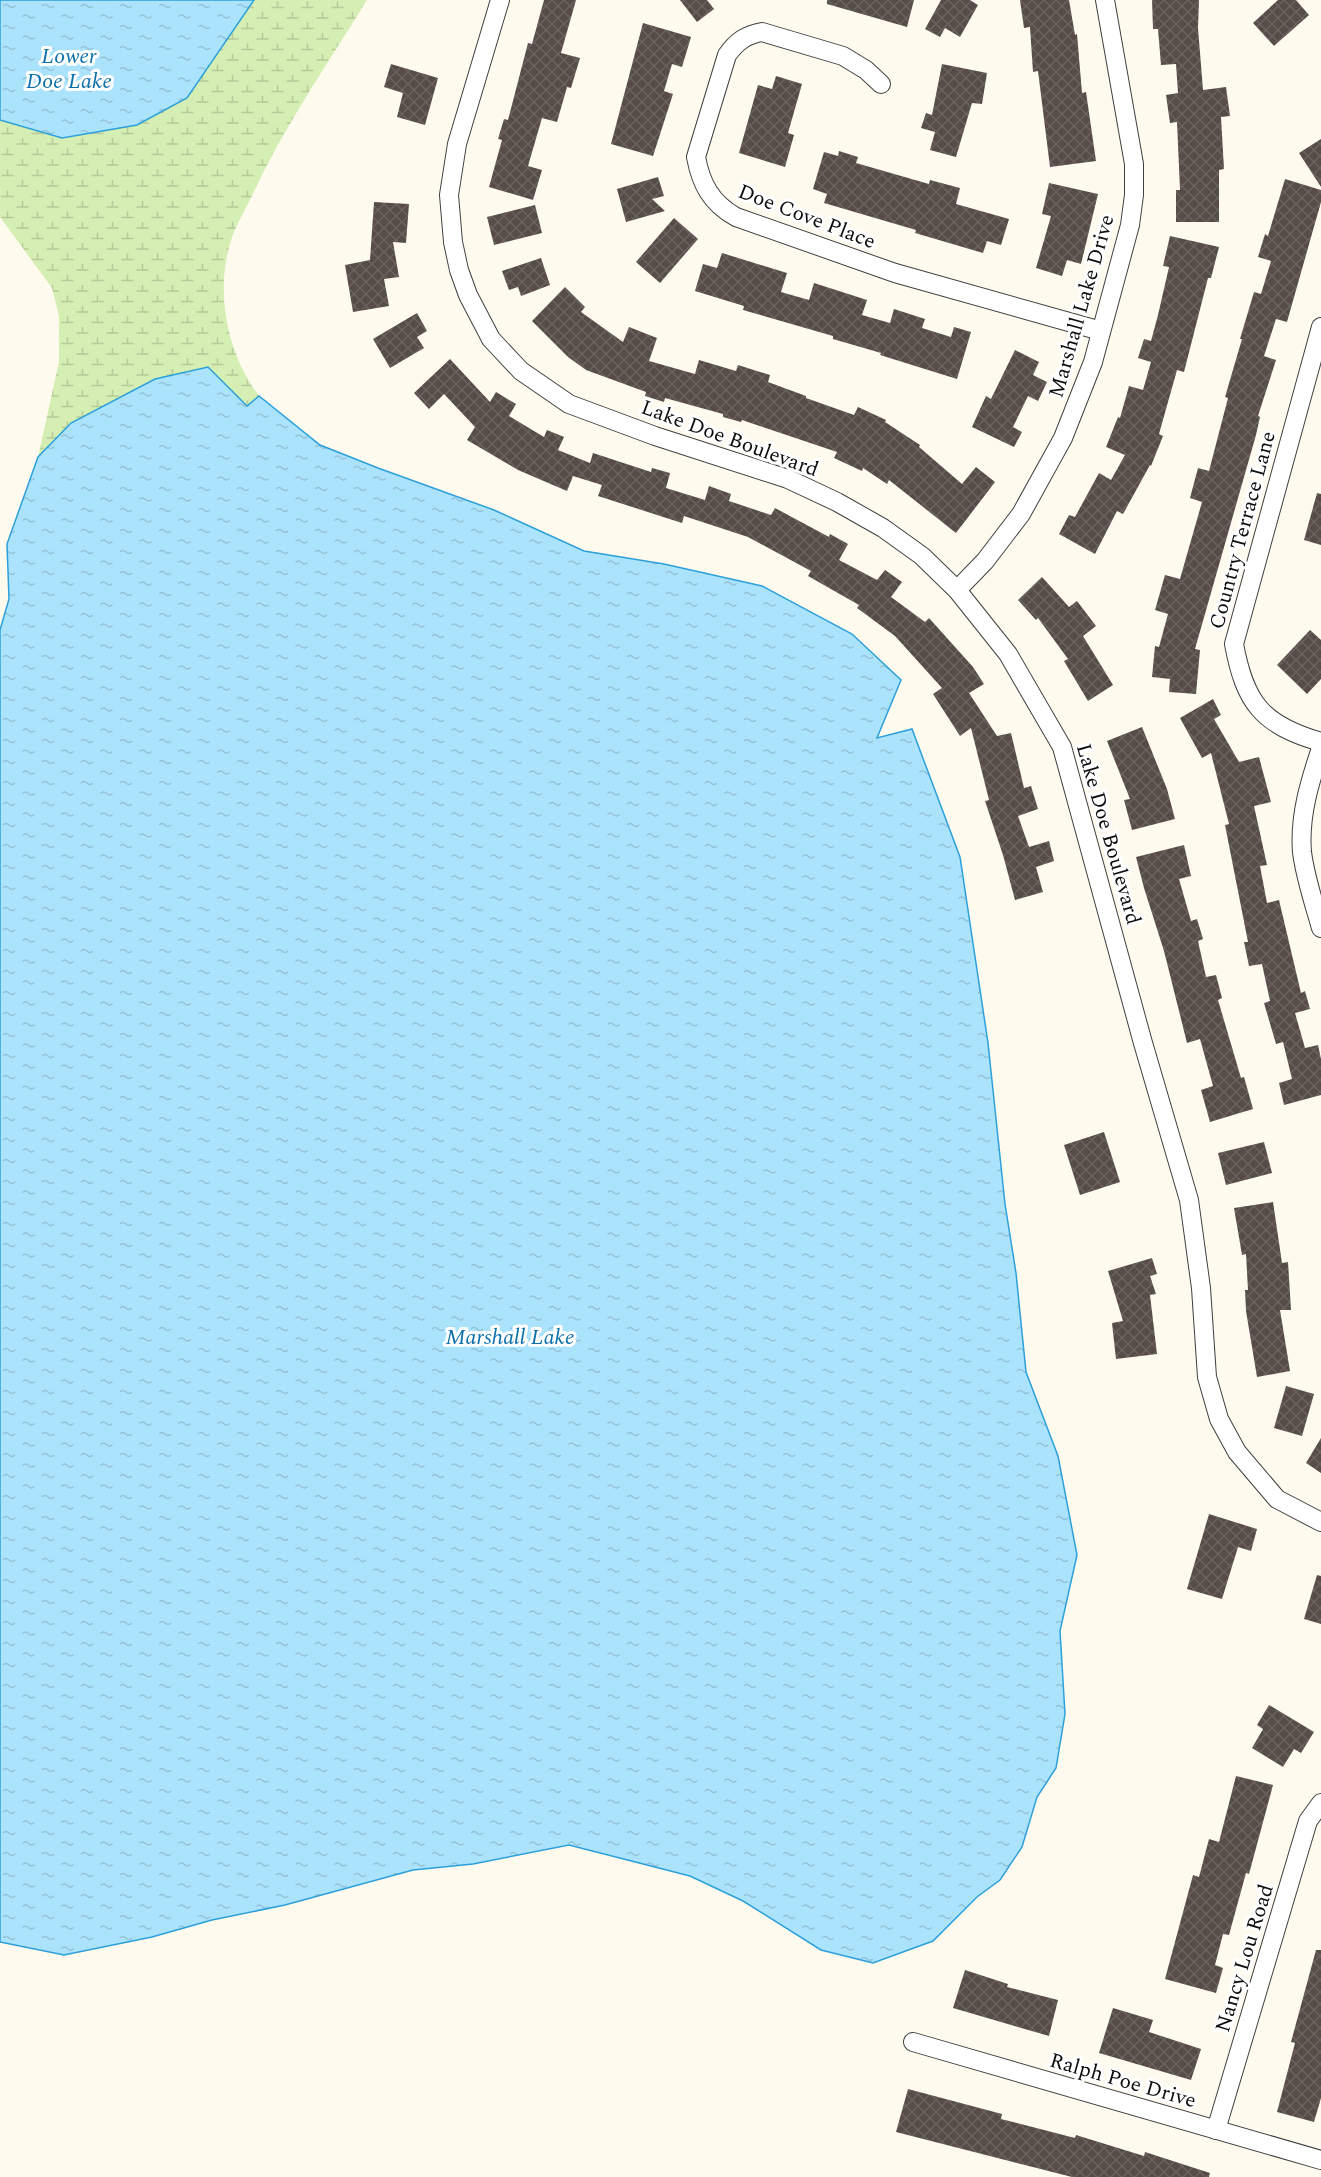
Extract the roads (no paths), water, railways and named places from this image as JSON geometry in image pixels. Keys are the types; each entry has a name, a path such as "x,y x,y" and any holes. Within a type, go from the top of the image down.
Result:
{"street":[{"name":"Lake Doe Boulevard","path":"500,0 457,144 449,195 453,242 459,270 468,295 491,339 521,371 569,404 655,436 788,479 837,502 883,528 922,556 957,590 1008,654 1062,747 1143,1043 1190,1200 1201,1288 1206,1377 1219,1419 1237,1452 1277,1499 1321,1522"},
{"name":"Marshall Lake Drive","path":"957,590 1001,542 1021,514 1063,438 1082,394 1130,225 1134,195 1134,164 1105,0"},
{"name":"Doe Cove Place","path":"881,84 866,70 843,56 762,32 749,35 736,42 727,55 696,157 699,174 714,201 736,217 895,273 1101,331"},
{"name":"Country Terrace Lane","path":"1321,327 1234,644 1246,690 1258,708 1277,725 1299,736 1321,742"},
{"path":"1321,748 1311,778 1302,832 1302,853 1321,928"},
{"name":"Nancy Lou Road","path":"1216,2130 1308,1821 1321,1803"},
{"name":"Ralph Poe Drive","path":"913,2042 1321,2160"}],"water":[{"name":"Lower Doe Lake","path":"0,0 254,0 187,98 137,125 62,138 0,120"},
{"name":"Marshall Lake","path":"208,367 247,406 259,396 320,445 494,510 584,551 664,564 762,586 852,634 901,680 877,738 912,729 960,857 988,1043 1026,1372 1058,1456 1077,1555 1060,1631 1065,1714 1056,1768 1037,1797 1022,1847 1000,1880 977,1897 933,1941 873,1963 821,1950 743,1901 690,1876 569,1845 473,1864 413,1870 285,1905 212,1920 152,1937 64,1955 0,1942 0,630 9,599 7,544 38,457 71,423 155,379"}]}
